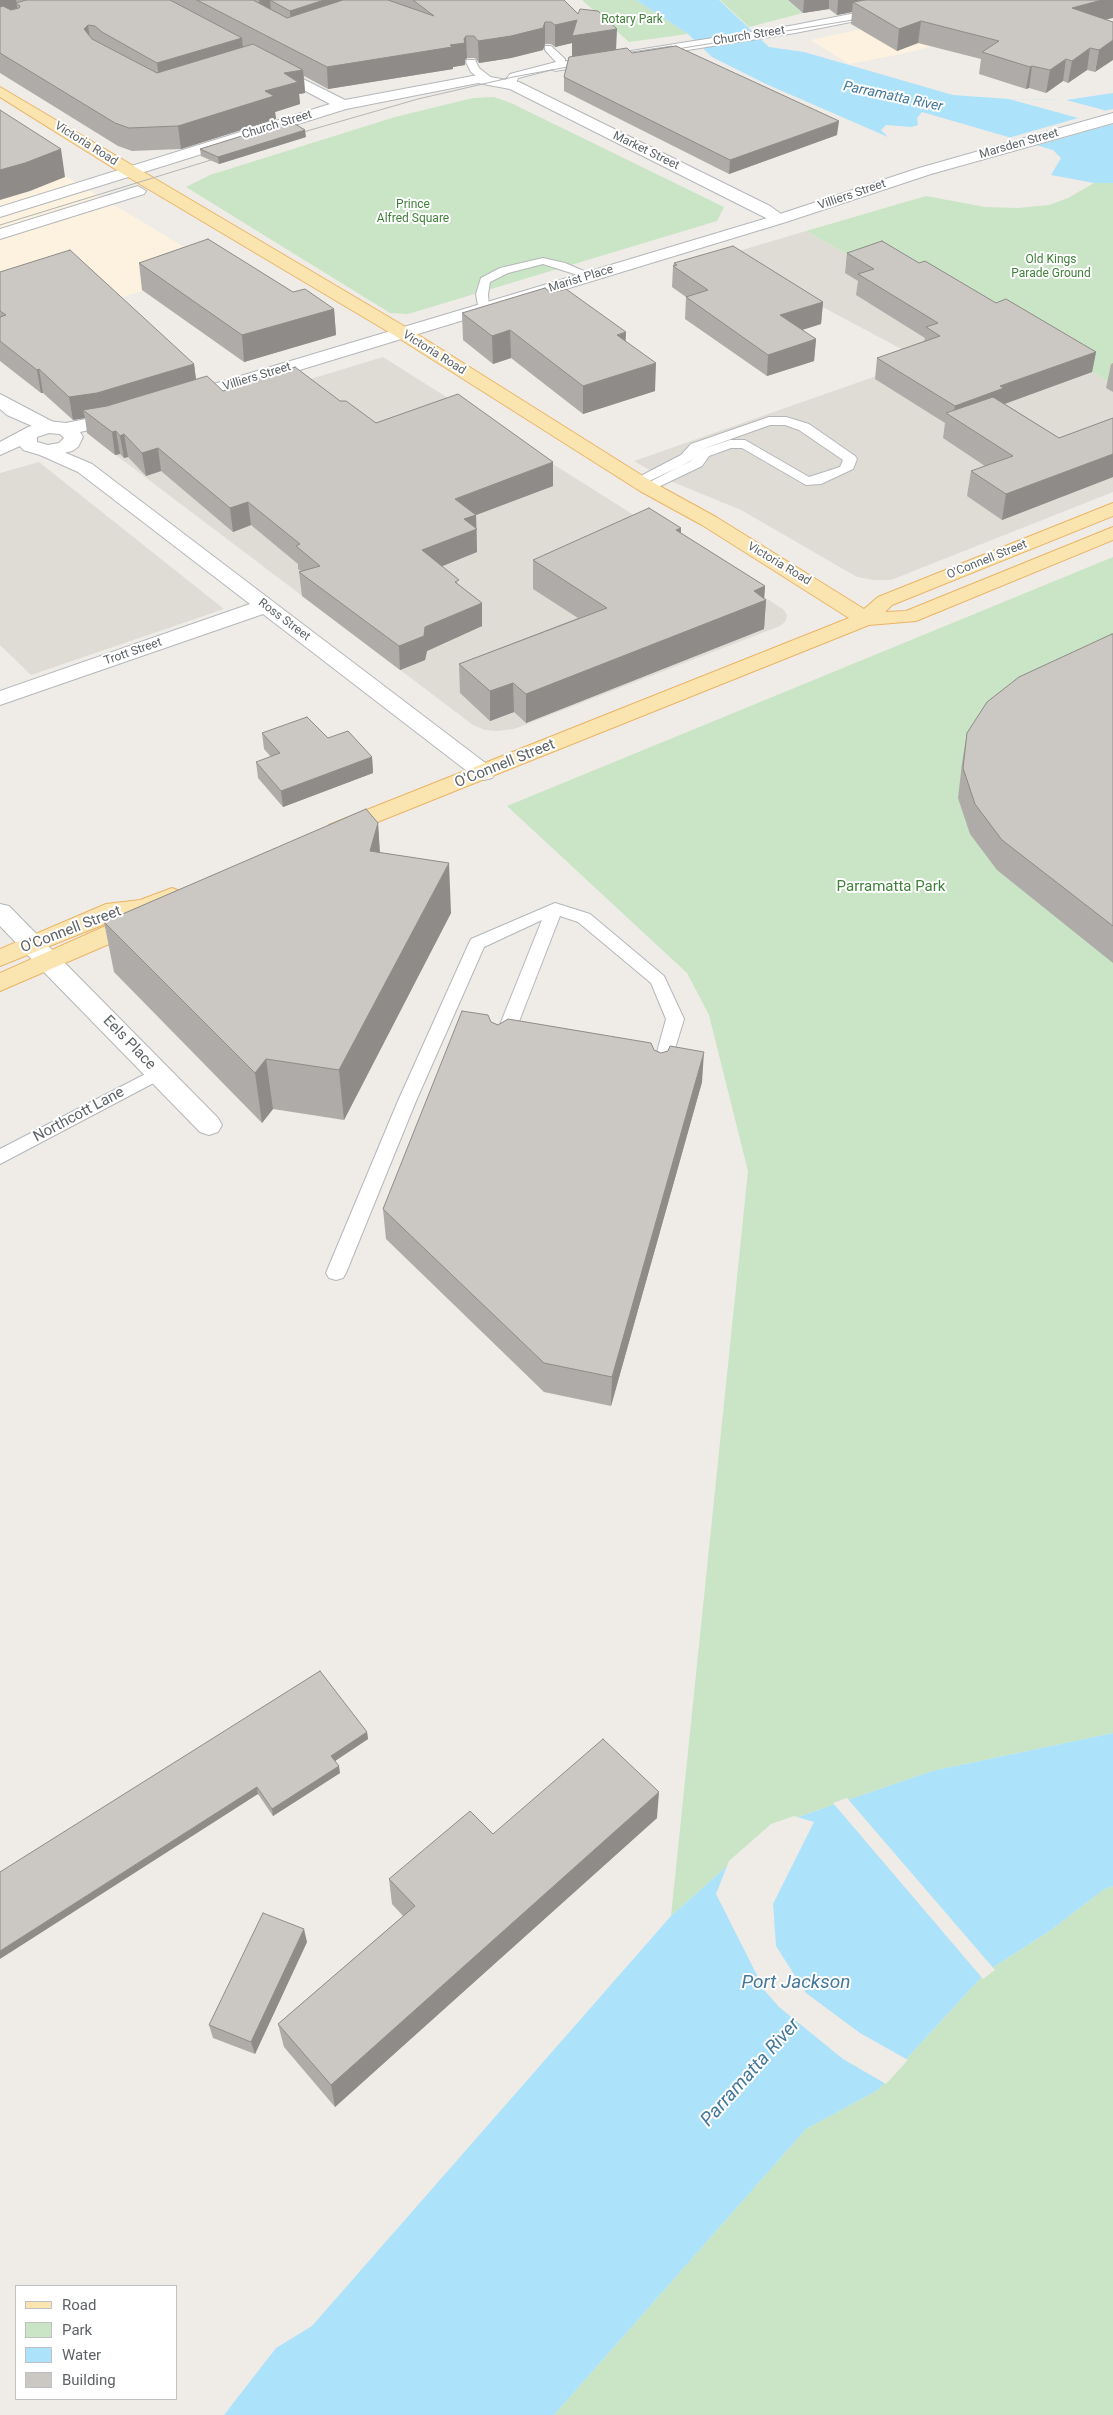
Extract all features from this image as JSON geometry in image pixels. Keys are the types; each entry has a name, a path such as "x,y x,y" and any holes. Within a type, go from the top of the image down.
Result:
{"main road":[{"name":"Victoria Road","path":"0,90 121,173 138,191 230,244 647,505 858,622"},
{"name":"Victoria Road","path":"33,130 121,173 403,334 643,484 709,521 858,622"},
{"name":"O'Connell Street","path":"318,838 858,622 886,601 1113,509"},
{"name":"O'Connell Street","path":"858,622 909,617 1113,533"},
{"name":"O'Connell Street","path":"0,958 41,953 128,926 144,907 190,888"},
{"name":"O'Connell Street","path":"0,983 41,953"}],"street":[{"name":"Church Street","path":"558,65 795,28 942,0"},
{"path":"259,61 343,105"},
{"name":"Church Street","path":"0,212 343,105 462,80 511,84"},
{"name":"Market Street","path":"511,84 764,209 780,219"},
{"name":"Marsden Street","path":"925,171 1113,118"},
{"name":"Villiers Street","path":"780,219 925,171"},
{"path":"0,234 138,191"},
{"name":"Marist Place","path":"383,340 780,219"},
{"name":"Villiers Street","path":"169,403 383,340"},
{"path":"7,406 64,434 81,452 85,468"},
{"path":"7,406 18,423 35,442 85,468"},
{"path":"0,449 35,442 140,412"},
{"path":"0,456 35,442 65,447 64,434"},
{"name":"Ross Street","path":"85,468 484,773"},
{"name":"Trott Street","path":"0,698 266,606"},
{"name":"Eels Place","path":"0,912 208,1125"}],"lane":[{"path":"548,48 558,65"},
{"path":"471,62 475,70 489,81"},
{"name":"Church Street","path":"511,84 511,78 514,76 558,65"},
{"path":"483,308 484,280 504,270 542,261 560,265 590,276"},
{"path":"643,484 686,458 696,447 742,438 769,421 786,421 804,427 850,459 846,468 806,482 742,438"},
{"path":"499,1047 555,908"},
{"path":"336,1273 407,1101 477,943 555,908 584,918 658,980 675,1019 660,1075"},
{"name":"Northcott Lane","path":"0,1157 159,1073"}],"shaded area":[{"path":"987,2 998,30 901,54 849,64 811,40"},
{"path":"0,135 216,266 61,318 0,295"},
{"path":"806,231 862,263 1029,335 1113,384 1113,492 891,580 873,580 857,577 741,510 663,478 634,461 922,360 725,255"},
{"path":"383,357 783,609 787,615 786,621 780,626 514,729 485,730 473,725 100,443"},
{"path":"39,462 224,609 31,675 0,645 0,473"}],"green space":[{"name":"Rotary Park","path":"582,0 636,0 688,34 629,42"},
{"path":"720,0 788,0 803,13 749,27"},
{"name":"Prince Alfred Square","path":"494,97 511,103 724,207 717,221 408,314 390,313 186,187 210,175 395,117 473,98"},
{"name":"Old Kings Parade Ground","path":"1094,183 1113,183 1113,384 1028,335 862,263 806,231 926,196 985,207 1017,208 1049,205 1068,198"},
{"name":"Parramatta Park","path":"1113,557 1113,1733 932,1771 772,1826 671,1916 748,1171 709,1015 687,973 507,806"},
{"path":"1113,1886 1113,2415 554,2415 806,2129 878,2090 986,1972 1051,1930 1103,1890"}],"water":[{"name":"Parramatta River","path":"636,0 719,0 769,47 804,52 953,95 1009,99 1066,100 1113,93 1113,183 1094,183 1051,175 1061,158 1053,150 922,112 917,118 918,125 911,127 886,125 881,130 888,137 766,84 712,57 688,34"},
{"name":"Port Jackson","path":"1113,1733 1113,1886 1103,1890 1051,1930 986,1972 878,2090 806,2129 554,2415 224,2415 276,2348 312,2326 671,1916 772,1826 932,1771"}],"pier":[{"path":"1009,99 1066,100 1103,111 1113,109 1113,124 1035,146 1008,138 1078,118"},
{"path":"847,1798 995,1970 983,1979 833,1803"},
{"path":"794,1816 814,1822 773,1904 776,1946 806,1993 860,2033 908,2060 886,2084 843,2059 779,2007 765,1991 716,1894 729,1861 771,1824"}],"building":[{"path":"26,0 170,0 242,38 157,63 102,32 95,26 88,25 84,29 92,39 157,73 253,44 303,70 284,73 298,82 265,91 274,96 178,126 129,128 115,123 0,53 0,7 3,6 11,10 19,8 20,6 16,3"},
{"path":"197,0 253,0 287,18 343,0 388,0 434,16 413,0 564,0 578,14 580,9 598,11 617,29 572,36 577,20 555,25 551,22 545,22 543,28 511,36 478,41 474,36 466,36 464,39 465,43 450,45 452,47 327,67"},
{"path":"270,0 324,0 290,11"},
{"path":"865,0 1102,0 1072,8 1113,22 1113,40 1099,50 1090,48 1072,61 1066,59 1050,70 1030,67 982,52 999,41 921,21 899,29 853,2"},
{"path":"676,46 839,121 730,160 564,77 569,57 627,48 632,53"},
{"path":"0,110 61,149 25,163 0,170"},
{"path":"290,121 305,130 218,157 200,149"},
{"path":"208,239 293,292 305,289 334,309 242,335 139,263"},
{"path":"882,241 919,263 925,261 996,303 1006,299 1096,352 1000,386 1004,388 955,406 877,358 940,336 926,327 938,323 858,274 874,269 847,253"},
{"path":"733,246 823,302 780,315 816,339 768,355 686,297 708,290 673,266 677,265 674,263"},
{"path":"70,250 194,364 97,393 69,397 39,369 37,370 0,341 0,317 6,315 0,311 0,272"},
{"path":"545,288 551,293 566,289 626,332 617,335 656,363 583,386 510,330 492,336 462,313"},
{"path":"295,367 340,401 346,401 376,423 458,394 553,462 455,499 476,515 464,519 477,529 422,550 459,580 455,582 482,603 425,627 424,636 399,646 299,572 320,566 296,546 300,544 248,502 230,508 158,448 142,453 124,434 120,436 116,431 112,432 83,410 107,406 207,376 223,391"},
{"path":"993,397 1059,438 1113,418 1113,454 1006,494 971,471 1013,456 946,413"},
{"path":"649,508 681,528 676,530 765,586 754,591 766,600 526,694 513,683 490,691 459,664 607,608 533,560"},
{"path":"1112,634 1113,926 1002,840 975,804 963,768 967,733 987,702 1019,677"},
{"path":"307,717 328,738 348,731 372,757 281,791 256,762 280,753 262,733"},
{"path":"366,809 378,823 370,851 449,863 339,1070 266,1059 255,1073 104,922"},
{"path":"462,1011 488,1015 491,1022 498,1025 508,1019 651,1043 654,1050 661,1053 668,1051 670,1046 704,1052 612,1377 544,1363 383,1209"},
{"path":"320,1671 367,1732 331,1756 339,1766 272,1809 257,1787 0,1951 0,1872"},
{"path":"603,1739 659,1792 331,2085 278,2024 415,1906 389,1879 470,1811 493,1834"},
{"path":"263,1913 304,1929 251,2042 209,2025"}],"tram line":[{"path":"665,51 865,18"},
{"path":"618,54 672,46"},
{"path":"293,135 418,99 513,77 579,65"},
{"path":"0,225 224,156"}]}
